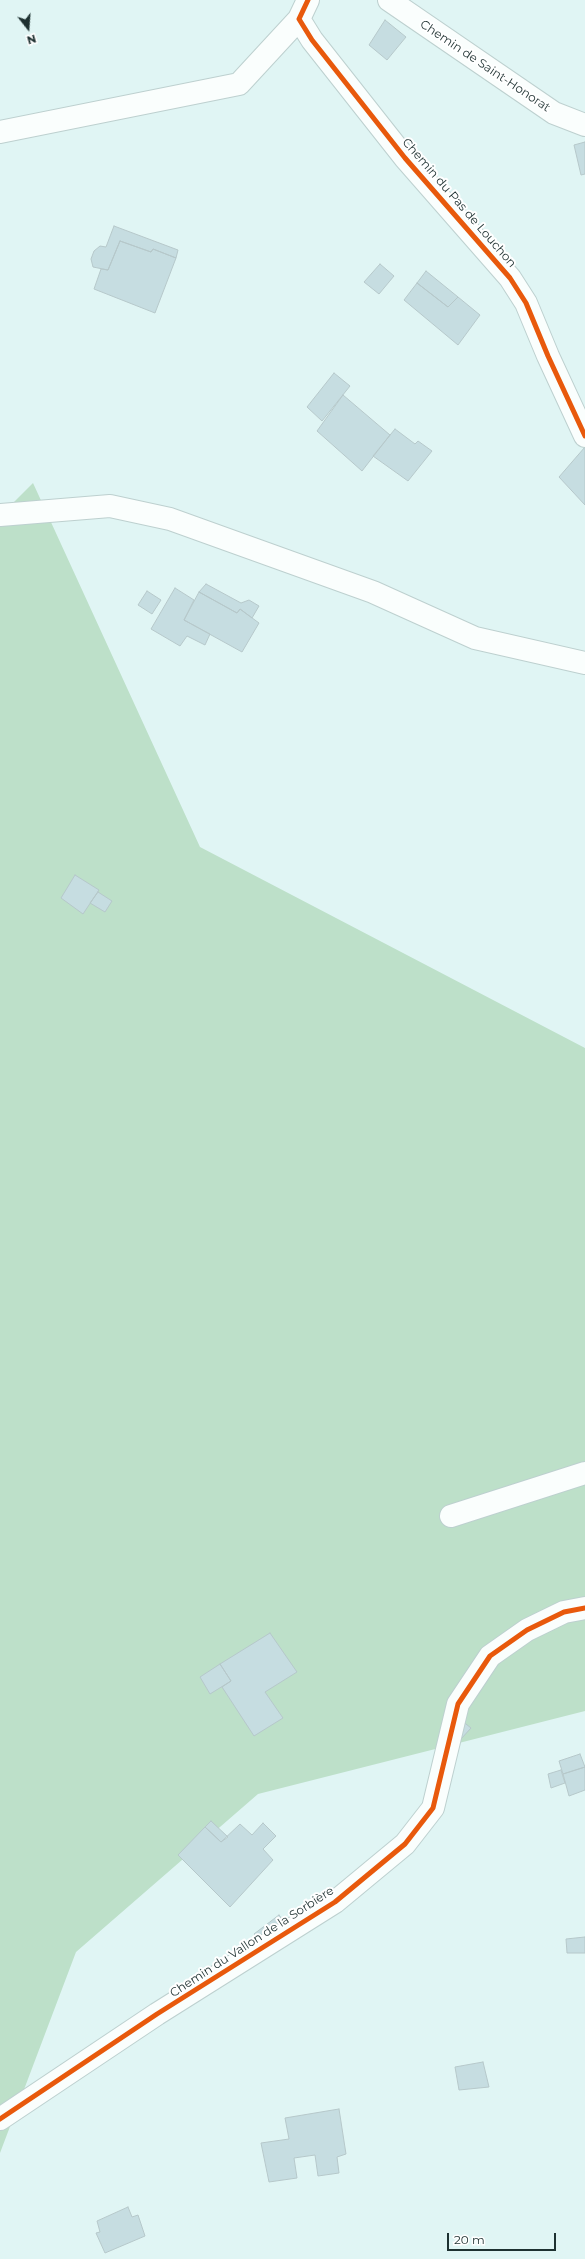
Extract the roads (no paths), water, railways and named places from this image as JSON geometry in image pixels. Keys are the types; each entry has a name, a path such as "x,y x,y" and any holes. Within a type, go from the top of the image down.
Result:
{"street":[{"path":"0,132 239,84 298,19 308,0"},
{"name":"Chemin de Saint-Honorat","path":"389,0 554,113 585,125"},
{"name":"Chemin du Pas de Louchon","path":"298,19 312,40 405,158 510,278 526,303 548,356 585,436"},
{"path":"0,515 110,506 170,518 373,592 475,638 585,663"},
{"path":"451,1516 585,1472"},
{"name":"Chemin du Vallon de la Sorbière","path":"0,2118 157,2014 335,1902 405,1844 433,1808 458,1704 490,1656 527,1630 564,1612 585,1608"}]}
